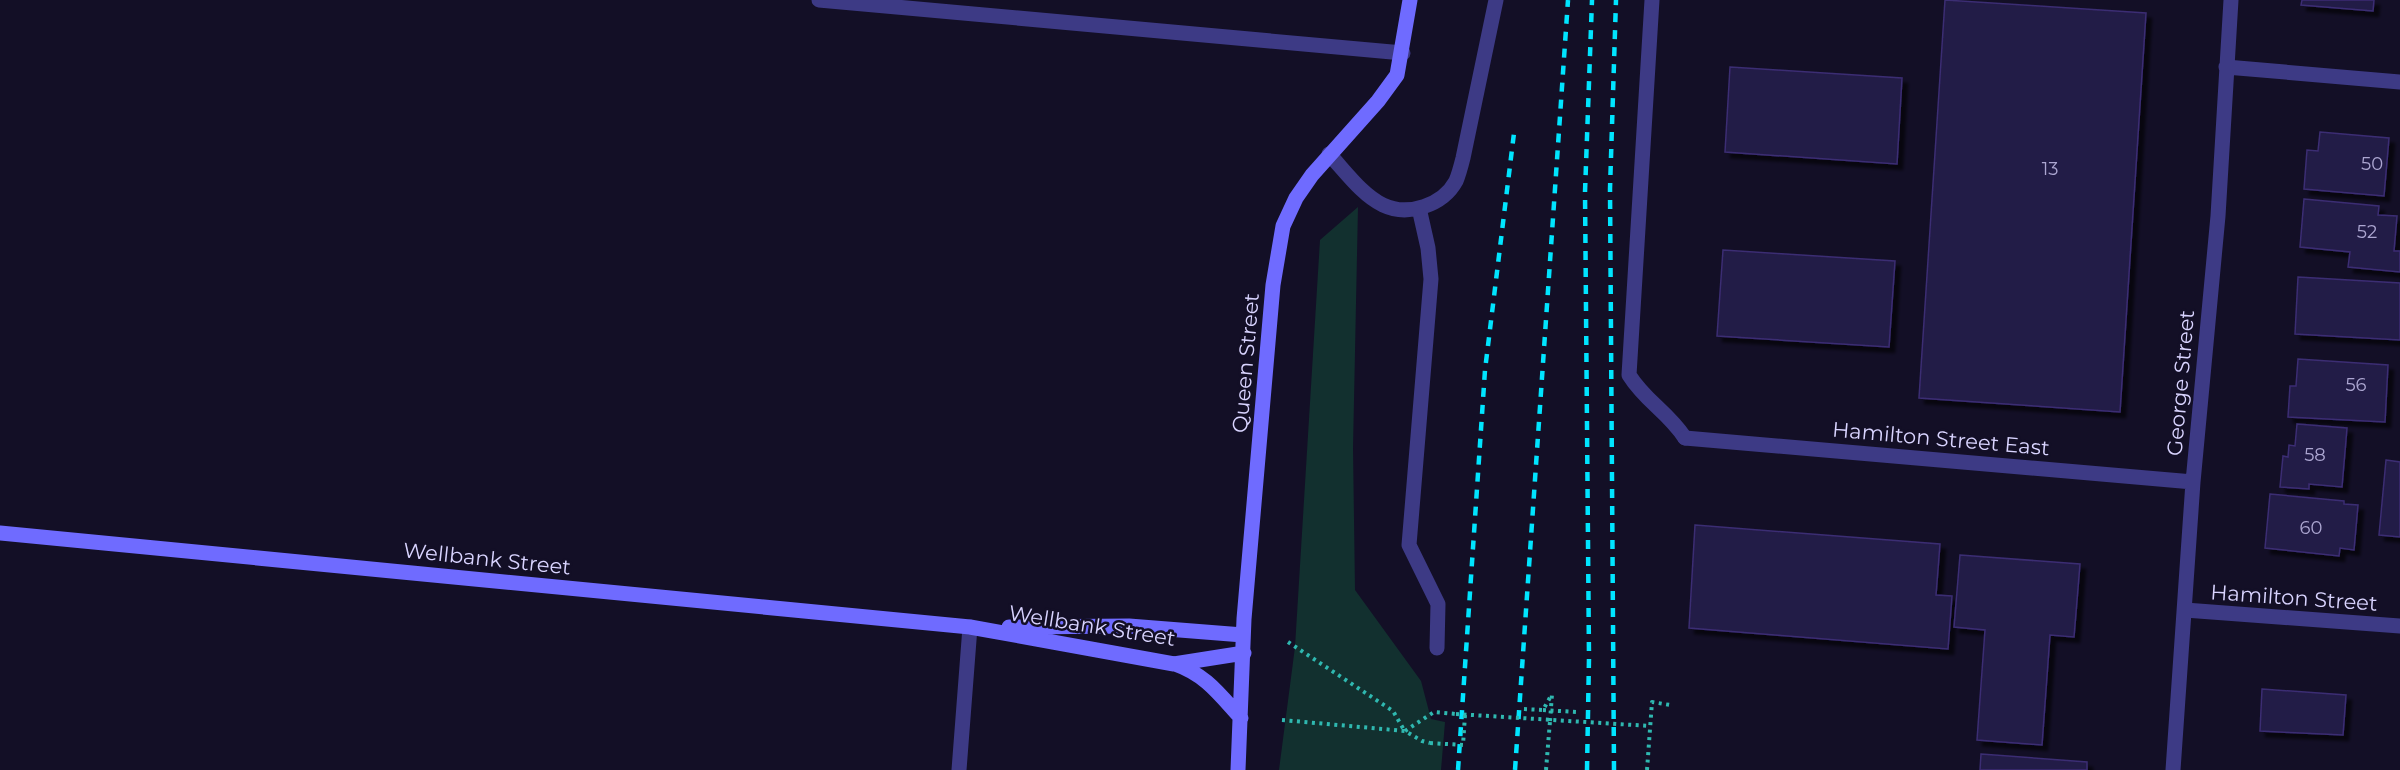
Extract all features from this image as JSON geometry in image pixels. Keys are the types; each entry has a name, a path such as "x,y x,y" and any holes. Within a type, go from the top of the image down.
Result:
{"main road":[{"name":"Queen Street","path":"1238,770 1243,635 1277,256 1283,226 1296,198 1329,154 1378,101 1397,75 1410,0"},
{"name":"Wellbank Street","path":"0,533 970,627 1174,664 1244,653"},
{"name":"Wellbank Street","path":"970,627 1129,626 1243,635"},
{"path":"1174,664 1195,671 1202,676 1241,718"}],"street":[{"path":"819,0 1402,53"},
{"path":"1329,154 1358,186 1386,207 1419,208 1434,203 1445,195 1456,181 1464,158 1496,0"},
{"name":"Hamilton Street East","path":"1652,0 1629,375 1641,394 1667,413 1685,438 2193,482"},
{"name":"George Street","path":"2173,770 2193,482 2218,216 2231,0"},
{"path":"2226,67 2400,82"},
{"path":"1419,208 1428,248 1431,279 1408,545 1438,604 1437,648"},
{"name":"Hamilton Street","path":"2185,610 2400,626"},
{"path":"959,770 970,627"}],"path":[{"path":"1288,642 1393,711 1405,731"},
{"path":"1543,710 1552,694 1546,770"},
{"path":"1647,770 1652,702 1670,705"},
{"path":"1524,709 1576,712"},
{"path":"1405,731 1434,712 1650,726"},
{"path":"1282,720 1405,731 1430,743 1463,745 1465,715"}],"green space":[{"path":"1358,207 1353,448 1355,590 1421,681 1431,719 1445,722 1441,770 1279,770 1295,647 1320,240"}],"building":[{"path":"1945,0 2146,13 2120,412 1919,398"},
{"path":"2302,0 2374,0 2373,11 2301,5"},
{"path":"1730,67 1902,78 1897,164 1725,152"},
{"path":"2320,132 2389,138 2384,196 2304,189 2307,150 2318,151"},
{"path":"2304,199 2379,206 2378,215 2397,216 2394,251 2400,251 2400,272 2348,267 2350,252 2300,247"},
{"path":"1723,250 1895,261 1889,347 1717,336"},
{"path":"2298,277 2400,283 2400,340 2295,334"},
{"path":"2298,359 2388,365 2385,422 2288,417 2290,386 2296,386"},
{"path":"2297,424 2347,428 2342,487 2309,484 2309,489 2280,487 2283,456 2288,457 2289,445 2295,446"},
{"path":"2386,460 2400,462 2400,537 2379,535"},
{"path":"2270,494 2344,501 2344,504 2358,505 2354,550 2340,548 2339,556 2265,548"},
{"path":"1695,525 1940,544 1936,595 1952,596 1948,649 1689,628"},
{"path":"1960,555 2080,564 2074,637 2050,635 2042,745 1977,740 1985,630 1954,627"},
{"path":"2262,689 2346,695 2343,735 2260,731"},
{"path":"1981,754 2087,762 2087,770 1980,770"}],"railway":[{"path":"1515,770 1568,0"},
{"path":"1587,770 1589,658 1585,192 1592,0"},
{"path":"1614,770 1610,189 1616,0"},
{"path":"1458,770 1485,370 1514,133"}]}
